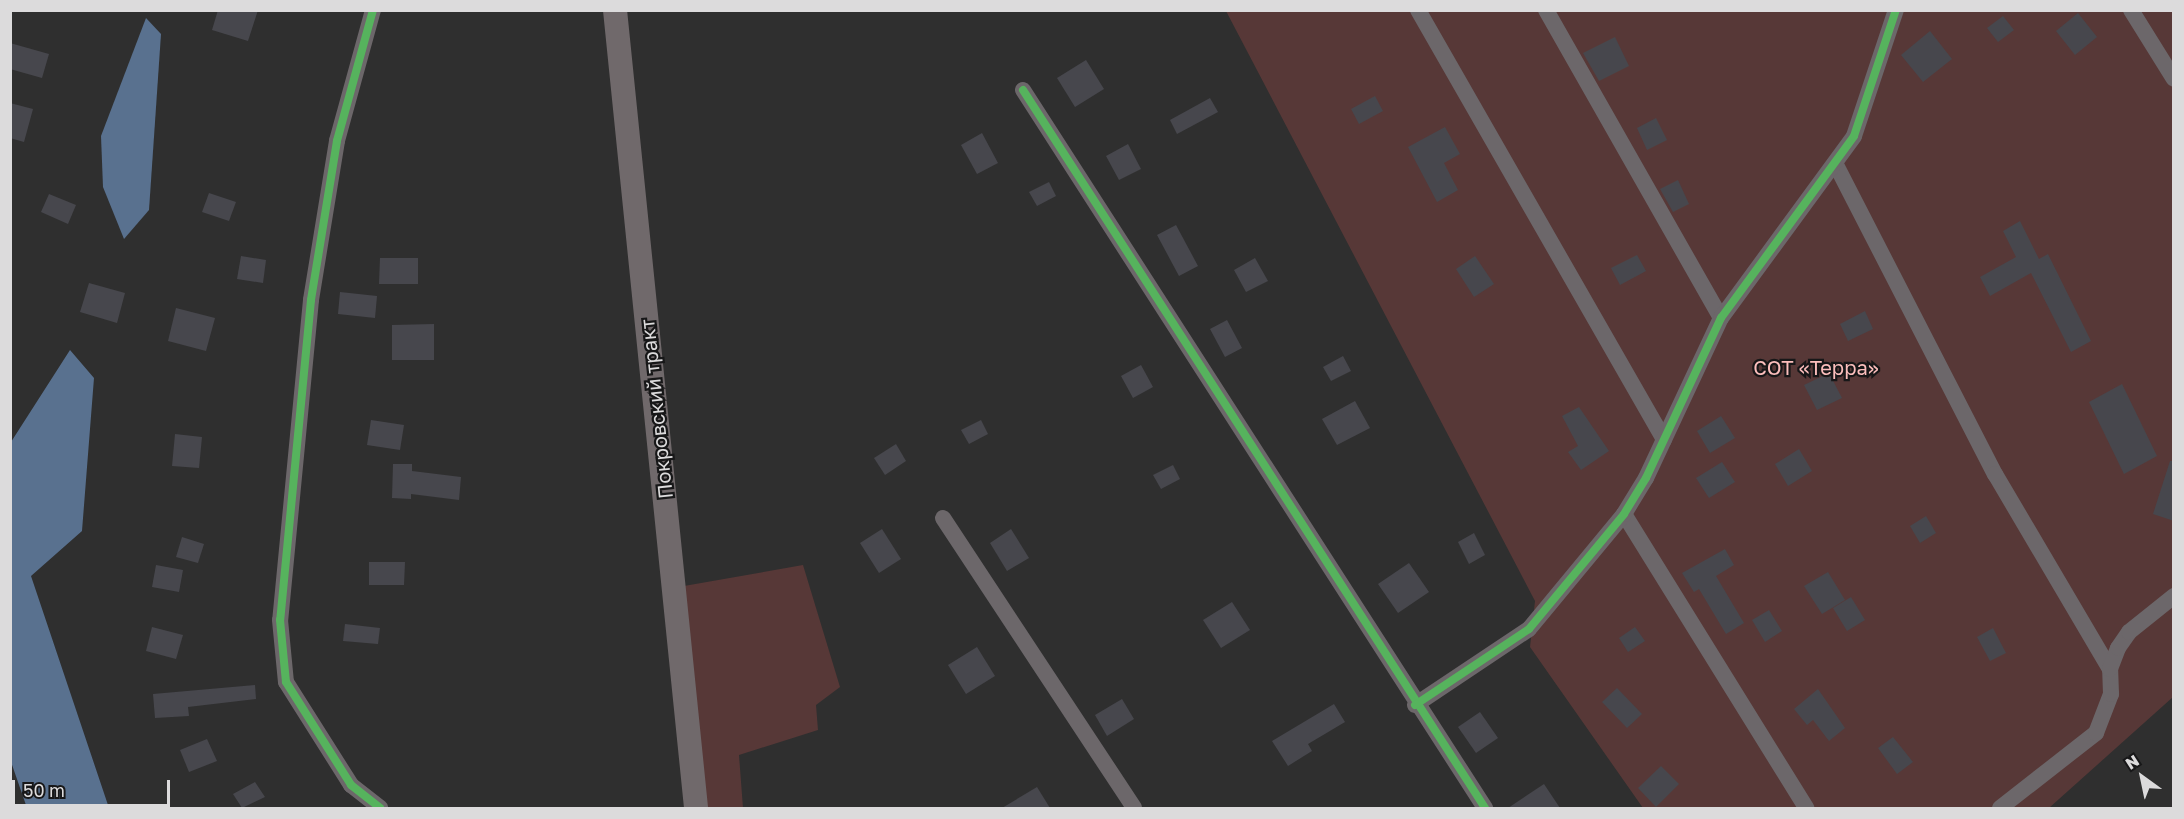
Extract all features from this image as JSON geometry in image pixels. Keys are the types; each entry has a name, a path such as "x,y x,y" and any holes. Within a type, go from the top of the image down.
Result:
{"main road":[{"name":"Покровский тракт","path":"615,10 696,808"}],"street":[{"path":"374,10 337,141 311,300 280,620 286,682 351,785 380,808"},
{"path":"1418,10 1664,439"},
{"path":"1546,10 1720,318"},
{"path":"1415,705 1529,629 1624,514 1664,439 1720,318 1836,165 1867,108 1881,45 1896,10"},
{"path":"2131,10 2174,79"},
{"path":"1023,90 1415,705 1485,808"},
{"path":"1836,165 1995,474 2110,669 2111,694 2096,733 2000,808"},
{"path":"1624,514 1806,808"},
{"path":"942,518 1134,808"},
{"path":"2110,669 2129,632 2174,596"}],"green space":[{"name":"СОТ «Терра»","path":"1226,11 2173,11 2173,697 2049,808 1643,808 1530,647 1535,601"},
{"path":"803,565 840,687 816,705 818,730 739,755 743,808 707,808 684,586"}],"water":[{"path":"146,18 161,34 149,210 124,239 103,187 101,136"},
{"path":"70,350 94,378 82,531 31,576 109,808 27,808 10,759 11,442"}],"building":[{"path":"218,10 258,10 248,41 212,30"},
{"path":"2078,13 2097,37 2075,55 2056,31"},
{"path":"2003,16 2014,30 1998,42 1987,28"},
{"path":"1930,31 1952,59 1923,82 1901,55"},
{"path":"1615,37 1629,66 1599,81 1583,53"},
{"path":"10,43 49,54 42,78 10,69"},
{"path":"1086,60 1104,89 1075,107 1057,78"},
{"path":"1375,96 1383,111 1359,124 1351,109"},
{"path":"1210,98 1218,112 1177,134 1170,120"},
{"path":"10,103 33,109 24,142 10,138"},
{"path":"1656,118 1667,140 1647,150 1637,128"},
{"path":"1445,127 1460,154 1444,163 1458,190 1437,202 1408,147"},
{"path":"982,133 998,163 977,174 961,145"},
{"path":"1128,144 1141,169 1119,180 1106,156"},
{"path":"1678,180 1689,204 1673,212 1660,189"},
{"path":"1049,182 1056,196 1037,206 1029,192"},
{"path":"209,193 236,202 229,221 202,212"},
{"path":"49,194 76,205 68,224 41,212"},
{"path":"2020,221 2039,259 2048,254 2091,341 2071,352 2031,273 1990,296 1980,277 2016,257 2003,231"},
{"path":"1176,225 1198,266 1179,276 1157,235"},
{"path":"1637,255 1646,271 1620,285 1611,268"},
{"path":"241,256 266,260 263,283 237,279"},
{"path":"1475,256 1494,284 1474,297 1456,269"},
{"path":"380,258 418,258 418,284 379,284"},
{"path":"1255,258 1268,281 1246,292 1234,270"},
{"path":"89,283 125,293 117,323 80,312"},
{"path":"340,292 377,296 375,318 338,314"},
{"path":"176,308 215,318 206,351 168,341"},
{"path":"1865,311 1873,329 1848,341 1840,324"},
{"path":"1227,320 1242,348 1225,357 1210,329"},
{"path":"434,324 434,360 392,360 392,325"},
{"path":"1343,356 1351,371 1331,381 1323,367"},
{"path":"1141,365 1153,387 1133,398 1121,376"},
{"path":"1829,373 1842,398 1817,410 1804,385"},
{"path":"2122,384 2157,456 2124,474 2089,402"},
{"path":"1355,401 1370,428 1337,445 1322,419"},
{"path":"1579,407 1609,451 1581,470 1568,452 1578,446 1562,416"},
{"path":"1721,416 1735,438 1710,453 1697,431"},
{"path":"371,420 404,425 400,450 367,445"},
{"path":"981,420 988,434 969,444 961,430"},
{"path":"175,434 202,437 199,468 172,466"},
{"path":"896,444 906,461 885,475 874,458"},
{"path":"1799,449 1812,471 1788,486 1775,464"},
{"path":"2170,461 2174,461 2174,521 2153,514"},
{"path":"1722,462 1735,482 1709,498 1696,478"},
{"path":"393,464 412,464 412,471 461,477 459,500 411,494 411,499 392,498"},
{"path":"1173,465 1180,479 1161,489 1153,475"},
{"path":"1926,516 1936,533 1920,543 1910,526"},
{"path":"882,529 901,559 879,573 860,543"},
{"path":"1011,529 1029,558 1007,571 990,543"},
{"path":"1474,533 1485,555 1469,564 1458,542"},
{"path":"182,537 204,544 198,563 176,557"},
{"path":"1725,549 1734,565 1716,576 1744,623 1726,634 1699,589 1694,592 1682,573"},
{"path":"369,562 405,562 404,585 369,585"},
{"path":"1409,563 1429,592 1398,613 1378,584"},
{"path":"156,565 183,570 179,592 152,587"},
{"path":"1828,572 1845,600 1822,614 1804,586"},
{"path":"1851,597 1865,620 1847,631 1833,608"},
{"path":"1232,602 1250,630 1221,648 1203,620"},
{"path":"1769,610 1782,631 1765,642 1752,620"},
{"path":"345,624 380,628 378,644 343,641"},
{"path":"152,627 183,635 176,659 146,651"},
{"path":"1635,627 1645,641 1628,652 1619,638"},
{"path":"1993,628 2006,653 1990,661 1977,637"},
{"path":"977,647 995,676 966,694 948,665"},
{"path":"255,685 256,699 188,707 189,716 155,718 153,694"},
{"path":"1617,688 1642,714 1627,728 1602,702"},
{"path":"1818,689 1845,728 1829,741 1813,720 1807,725 1794,709"},
{"path":"1122,699 1134,719 1107,736 1095,715"},
{"path":"1334,704 1345,722 1308,744 1312,751 1288,766 1272,741"},
{"path":"1480,712 1498,738 1476,753 1458,727"},
{"path":"1893,737 1913,762 1897,774 1878,748"},
{"path":"207,739 217,761 189,772 180,750"},
{"path":"1661,766 1679,784 1656,807 1638,788"},
{"path":"255,782 265,797 242,808 233,794"},
{"path":"1544,784 1560,808 1508,808"},
{"path":"1037,787 1050,808 1002,808"}],"cycle path":[{"path":"373,10 337,141 311,300 280,620 286,682 351,785 380,808"},
{"path":"1415,705 1529,629 1624,514 1646,478 1721,318 1854,136 1896,10"},
{"path":"1023,90 1485,808"}]}
